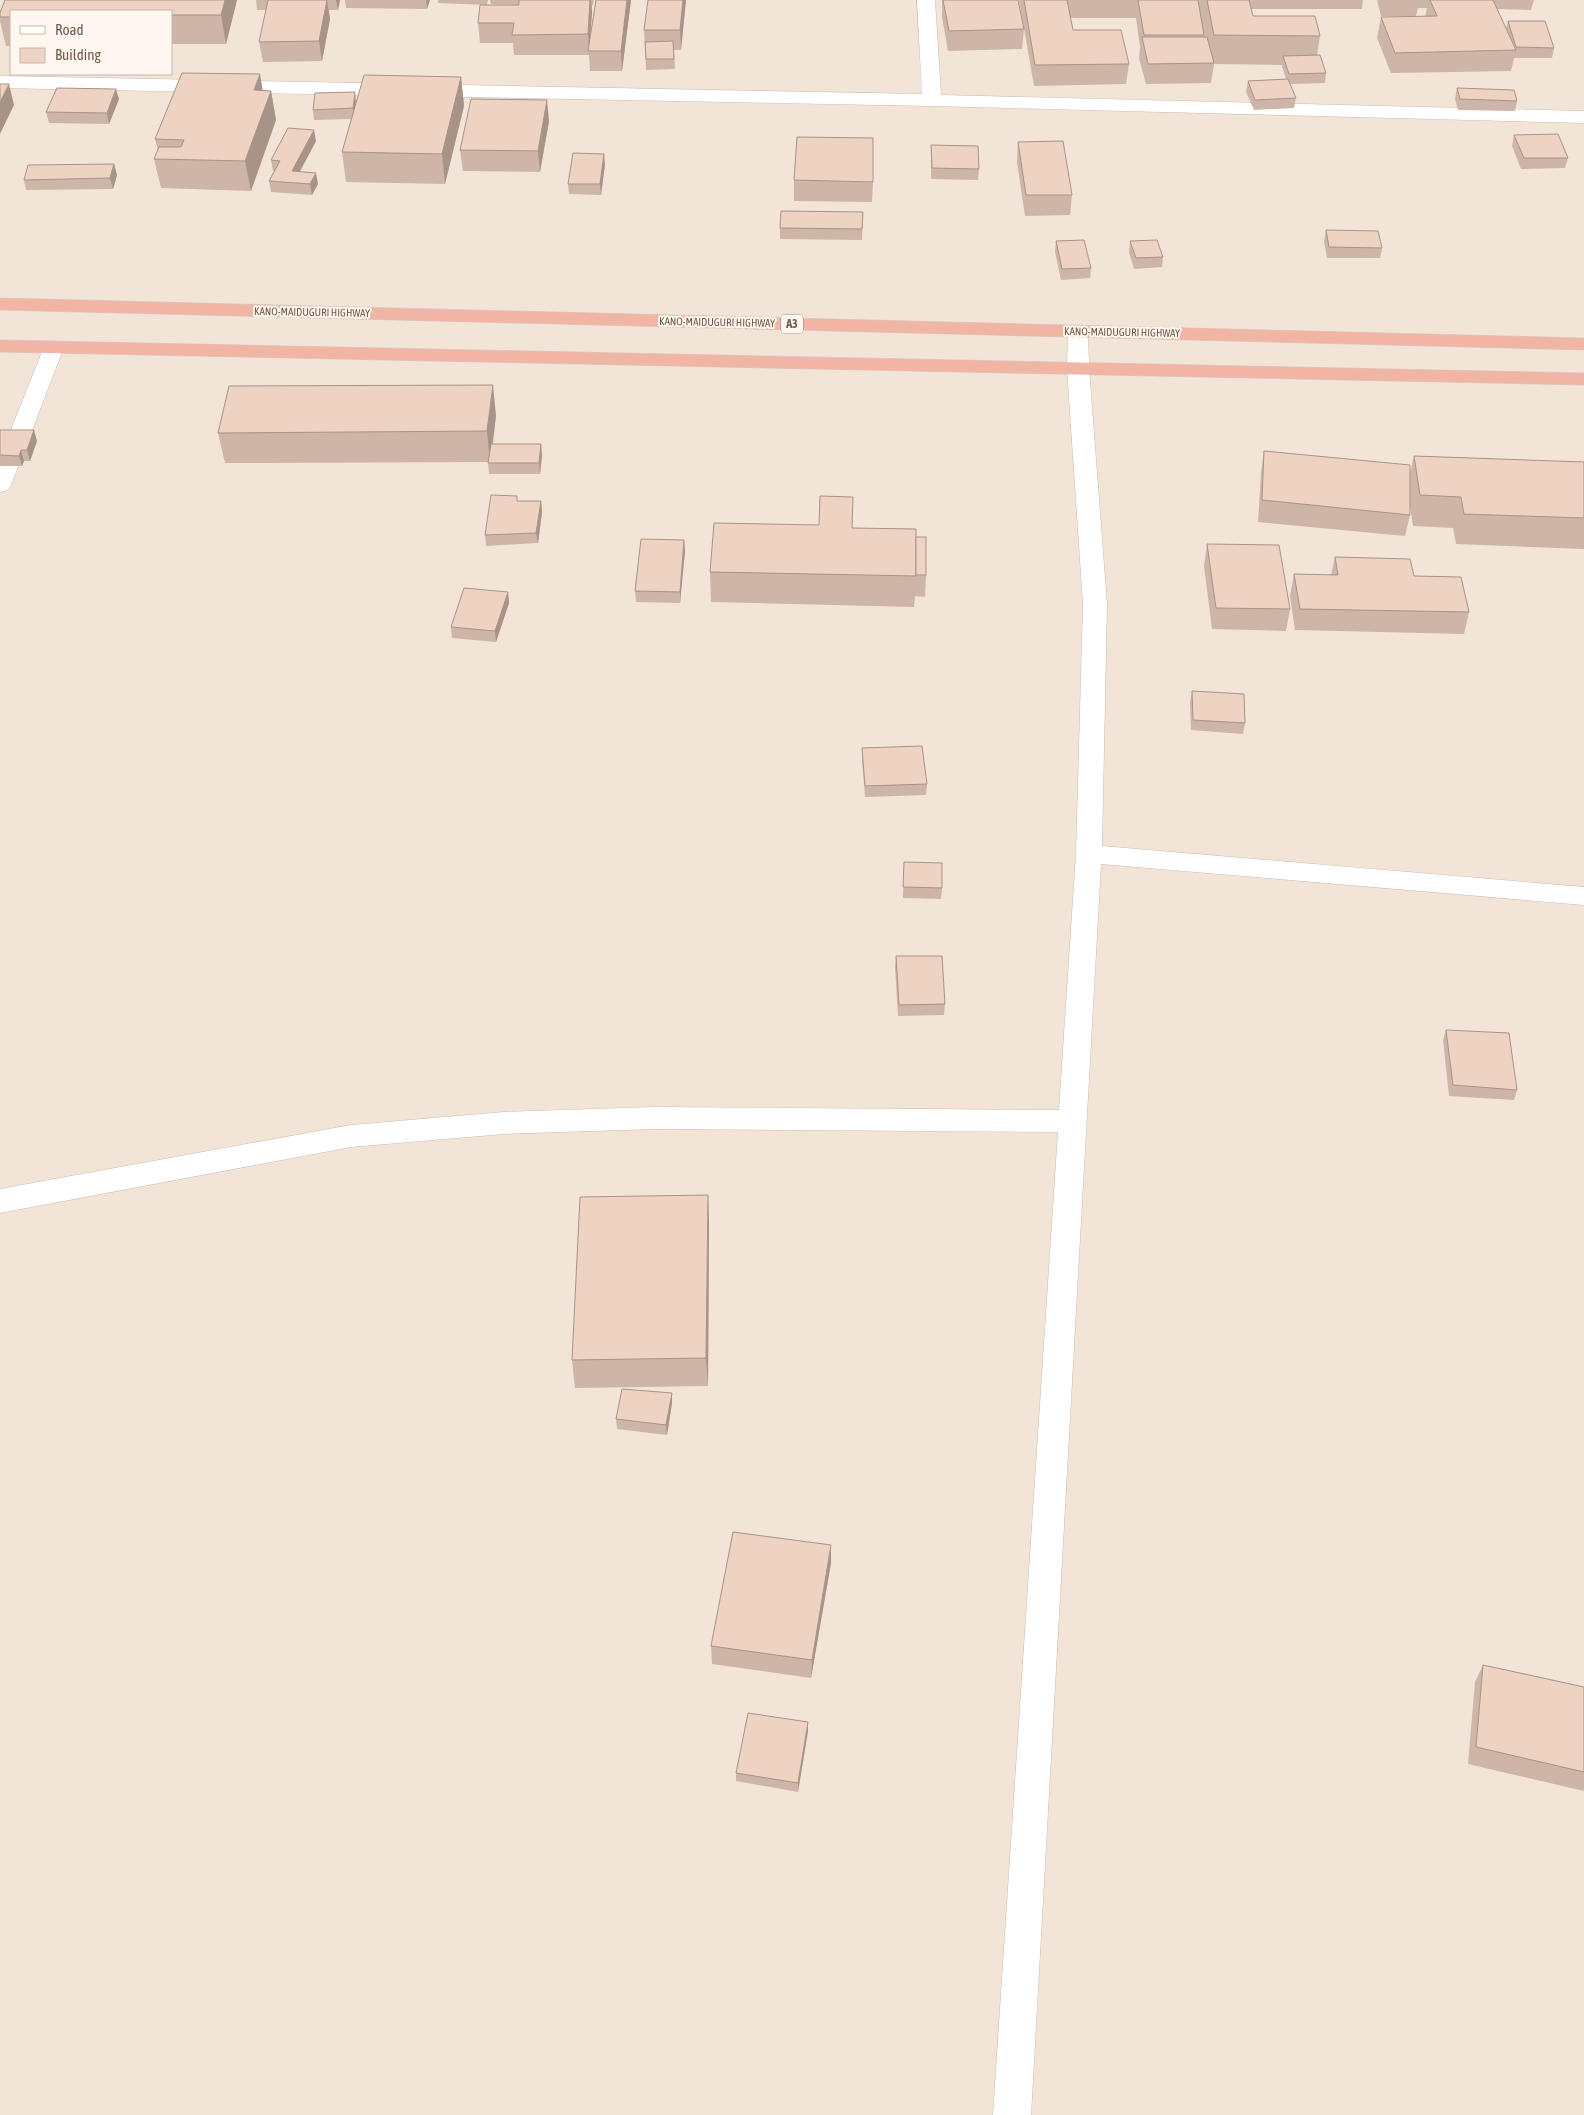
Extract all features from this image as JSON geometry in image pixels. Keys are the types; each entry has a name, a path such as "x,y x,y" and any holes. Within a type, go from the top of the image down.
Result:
{"highway":[{"name":"KANO-MAIDUGURI HIGHWAY","path":"0,304 1584,344"},
{"path":"0,346 1584,380"}],"street":[{"path":"926,0 932,100"},
{"path":"0,82 932,100 1584,117"},
{"path":"1012,2115 1089,854 1095,604 1078,368 1078,331"},
{"path":"0,485 54,347"},
{"path":"1089,854 1584,896"},
{"path":"0,1201 351,1136 504,1122 654,1118 1073,1121"}],"shaded area":[{"path":"0,0 1584,0 1584,2115 0,2115"}],"building":[{"path":"5,0 225,0 221,15 172,15 172,10 10,10 10,17 0,17"},
{"path":"268,0 327,0 319,41 259,42"},
{"path":"519,0 590,0 588,34 512,35 514,23 478,23 480,5 519,5"},
{"path":"596,0 627,0 621,51 588,51"},
{"path":"648,0 683,0 680,30 644,30"},
{"path":"943,0 1018,0 1024,29 949,31"},
{"path":"1024,0 1067,0 1073,30 1121,30 1129,64 1035,65"},
{"path":"1138,0 1198,0 1204,35 1144,35"},
{"path":"1207,0 1249,0 1253,16 1315,16 1320,36 1214,35"},
{"path":"1430,0 1493,0 1516,50 1395,53 1381,17 1437,16"},
{"path":"1508,21 1545,21 1554,48 1516,47"},
{"path":"1142,37 1207,37 1214,63 1148,64"},
{"path":"673,41 674,59 646,59 645,42"},
{"path":"1320,55 1326,73 1289,74 1283,56"},
{"path":"182,73 260,74 254,90 271,91 245,161 154,159 159,147 181,147 184,140 155,139"},
{"path":"364,75 461,77 442,154 342,152"},
{"path":"1288,79 1296,98 1255,100 1248,81"},
{"path":"0,84 9,84 0,102"},
{"path":"57,88 116,89 107,113 46,112"},
{"path":"1457,88 1514,90 1517,101 1460,99"},
{"path":"355,92 353,108 313,110 315,93"},
{"path":"471,99 547,100 538,151 460,150"},
{"path":"288,128 314,130 292,171 316,173 310,184 269,181 280,161 271,160"},
{"path":"1558,134 1568,158 1524,158 1514,135"},
{"path":"797,137 873,138 873,182 794,180"},
{"path":"1063,141 1072,195 1026,195 1018,142"},
{"path":"931,145 978,146 979,169 932,168"},
{"path":"573,153 604,154 600,184 568,184"},
{"path":"114,164 110,178 24,180 28,165"},
{"path":"781,211 863,212 862,229 780,228"},
{"path":"1326,230 1378,231 1382,248 1329,247"},
{"path":"1084,240 1091,268 1062,269 1056,241"},
{"path":"1157,240 1163,257 1136,258 1130,241"},
{"path":"493,385 487,431 218,433 229,386"},
{"path":"0,430 34,430 27,450 21,450 19,456 0,455"},
{"path":"491,444 541,444 539,463 488,463"},
{"path":"1264,451 1410,465 1410,515 1262,500"},
{"path":"1414,456 1584,462 1584,518 1464,514 1461,497 1420,495"},
{"path":"491,495 517,496 517,501 541,501 536,533 485,535"},
{"path":"820,496 853,497 852,528 916,529 916,576 710,572 714,523 819,525"},
{"path":"916,537 926,537 926,575 916,575"},
{"path":"641,539 684,540 680,592 635,591"},
{"path":"1207,544 1279,545 1290,609 1216,608"},
{"path":"1335,557 1410,559 1414,576 1461,577 1469,612 1300,609 1294,574 1338,575"},
{"path":"464,588 508,592 495,631 451,627"},
{"path":"1192,691 1244,694 1245,723 1193,720"},
{"path":"922,746 927,784 865,786 862,748"},
{"path":"904,862 942,863 942,888 903,887"},
{"path":"896,956 942,956 945,1004 899,1005"},
{"path":"1446,1030 1509,1033 1517,1090 1453,1085"},
{"path":"708,1195 706,1358 572,1360 580,1197"},
{"path":"622,1389 672,1393 666,1425 616,1419"},
{"path":"733,1532 831,1545 812,1660 711,1646"},
{"path":"1483,1665 1584,1687 1584,1772 1476,1747"},
{"path":"748,1713 808,1722 798,1783 736,1773"}]}
